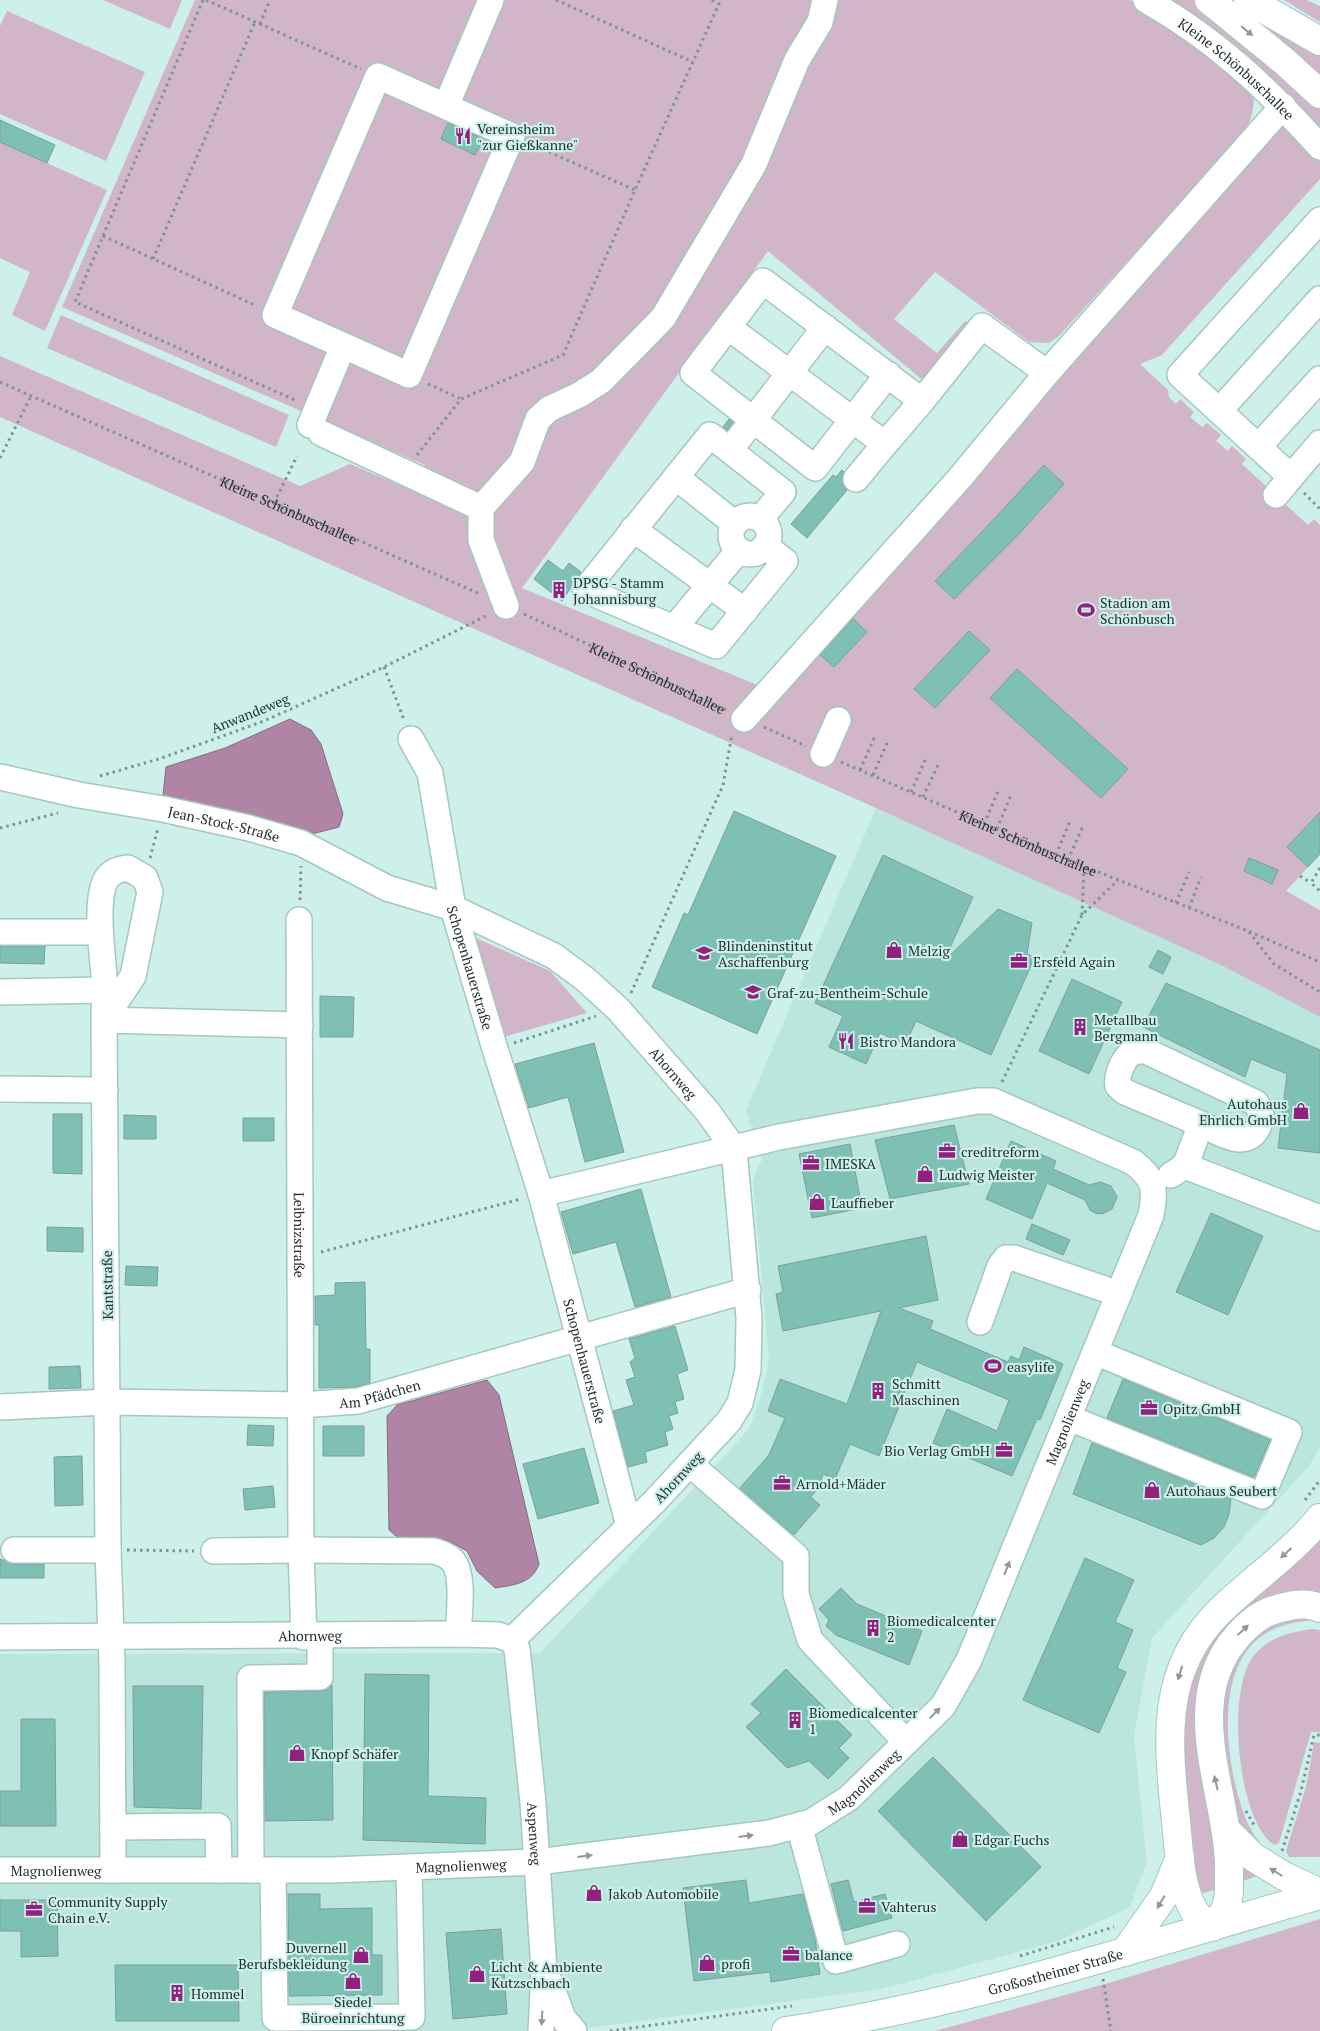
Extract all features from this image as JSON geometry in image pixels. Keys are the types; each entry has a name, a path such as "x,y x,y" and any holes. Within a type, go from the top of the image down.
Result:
{"main road":[{"path":"1209,0 1284,61 1320,94"},
{"path":"1248,0 1320,41"},
{"path":"1320,1518 1294,1546 1219,1612 1200,1635 1181,1666 1172,1701 1170,1736 1171,1774 1180,1857 1186,1890 1193,1908 1200,1919 1212,1927 1224,1912 1228,1897 1227,1831 1213,1768 1209,1724 1213,1688 1223,1656 1239,1633 1261,1615 1288,1605 1316,1606 1320,1608"},
{"path":"1227,1831 1253,1857 1284,1876 1320,1894"},
{"path":"1114,1946 1151,1918 1164,1896 1180,1857"},
{"name":"Großostheimer Straße","path":"786,2031 860,2019 984,1992 1114,1946 1212,1927 1320,1894"}],"street":[{"path":"446,106 491,0"},
{"path":"506,606 481,540 481,508 522,462 538,419 549,409 579,395 601,381 663,318 754,164 797,60 820,22 825,0"},
{"name":"Kleine Schönbuschallee","path":"1146,0 1173,15 1210,41 1252,75 1320,147"},
{"path":"378,76 512,136 409,375 275,314 378,76"},
{"path":"740,716 959,479 1047,373 1283,106"},
{"path":"1320,220 1180,375 1258,447 1283,486 1320,443"},
{"path":"888,374 815,468 693,373 763,281 888,374 922,401"},
{"path":"1219,411 1320,299"},
{"path":"856,479 982,326 1047,373"},
{"path":"728,327 885,444"},
{"path":"730,450 825,327"},
{"path":"343,346 316,423 481,508"},
{"path":"1258,447 1320,379"},
{"path":"760,519 783,492 710,435 585,590 716,646 785,561 765,546"},
{"path":"676,477 735,524"},
{"path":"748,516 760,519 766,524 769,532 765,546 760,551 750,554 739,550 734,544 732,535 735,524 741,518 748,516"},
{"path":"633,529 745,611"},
{"path":"674,628 739,550"},
{"path":"823,754 838,720"},
{"name":"Schopenhauerstraße","path":"411,739 430,773 446,906 495,1049 540,1194 629,1526"},
{"name":"Jean-Stock-Straße","path":"0,777 80,795 163,809 249,828 301,844 387,888 446,906"},
{"name":"Kantstraße","path":"113,1870 111,1637 108,1550 105,990 100,932 102,890 108,876 118,870 128,868 145,878"},
{"path":"104,1020 132,976 150,892 145,878"},
{"name":"Ahornweg","path":"0,1637 458,1634 498,1636 512,1640 690,1464 729,1421 740,1403 748,1370 748,1290 734,1148 708,1112 618,1009 585,979 554,956 446,906"},
{"name":"Leibnizstraße","path":"262,1870 250,1678 320,1677 312,1636 301,1550 300,920"},
{"path":"0,932 100,932"},
{"path":"0,992 105,990"},
{"path":"104,1020 300,1025"},
{"path":"1137,1051 1146,1051 1256,1104 1261,1111 1261,1122 1256,1133 1248,1139 1239,1140 1201,1124 1125,1092 1118,1086 1116,1079 1129,1055 1137,1051"},
{"path":"0,1088 105,1090"},
{"path":"540,1194 788,1135 977,1101 993,1101 1133,1162 1146,1172 1154,1185 1185,1166 1201,1124"},
{"path":"1185,1166 1320,1218"},
{"name":"Magnolienweg","path":"0,1870 332,1870 537,1862 769,1833 811,1822 849,1798 943,1706 970,1660 1151,1215 1154,1185"},
{"path":"980,1322 1000,1266 1006,1258 1014,1258 1119,1294"},
{"name":"Am Pfädchen","path":"0,1407 108,1402 301,1405 358,1401 748,1290"},
{"path":"1069,1418 1262,1496 1289,1432 1095,1352"},
{"path":"690,1464 796,1556 796,1594 810,1640 906,1742"},
{"path":"14,1550 108,1550"},
{"path":"214,1551 434,1551 452,1560 459,1573 458,1634"},
{"name":"Aspenweg","path":"512,1640 517,1649 532,1789 544,1970 541,2031"},
{"path":"799,1825 836,1961 897,1944"},
{"path":"113,1827 218,1826 219,1870"},
{"path":"262,1870 275,2018 412,2017 409,1867"},
{"path":"544,1970 564,2018 574,2031"}],"path":[{"path":"316,423 75,302 204,0 378,76"},
{"path":"260,24 270,0"},
{"path":"556,0 693,62"},
{"path":"409,451 418,455 461,399 563,355 719,4 711,0"},
{"path":"153,259 255,22"},
{"path":"512,136 635,190"},
{"path":"103,236 275,314"},
{"path":"409,375 461,399"},
{"name":"Kleine Schönbuschallee","path":"0,382 506,606 823,754 1056,855 1248,931 1320,962"},
{"path":"0,458 31,396"},
{"path":"274,503 297,456"},
{"name":"Anwandeweg","path":"0,828 59,812 102,775 159,759 264,721 384,667 506,606"},
{"path":"384,667 411,739"},
{"path":"495,1049 618,1009 633,991 723,785 740,716"},
{"path":"860,770 875,736"},
{"path":"873,775 888,741"},
{"path":"911,792 926,758"},
{"path":"923,797 938,763"},
{"path":"984,824 998,789"},
{"path":"996,829 1011,794"},
{"path":"145,878 163,809"},
{"path":"1056,855 1070,820"},
{"path":"1068,860 1083,826"},
{"path":"300,920 301,844"},
{"path":"1082,915 1084,866"},
{"path":"1310,883 1320,868"},
{"path":"1176,903 1189,872"},
{"path":"1300,876 1320,891"},
{"path":"1189,908 1201,877"},
{"path":"993,1101 1082,915 1118,880"},
{"path":"1248,931 1274,964 1320,992"},
{"path":"300,1256 338,1249 540,1194"},
{"path":"108,1550 214,1551"},
{"path":"1280,1859 1301,1791 1314,1735 1320,1735"},
{"path":"1246,1810 1257,1830"},
{"path":"1014,1958 1114,1946 1111,2031"},
{"path":"610,2031 795,2006"}],"shaded area":[{"path":"103,0 182,0 170,29"},
{"path":"195,0 1130,0 1153,13 1253,92 1254,104 1252,114 1243,134 1058,337 1049,343 1029,342 935,272 894,319 937,353 965,321 971,326 925,382 768,251 522,588 779,694 1279,129 1284,127 1320,162 1320,179 1162,355 1140,364 1168,390 1169,397 1176,404 1180,399 1194,412 1190,417 1202,427 1207,423 1221,435 1216,441 1228,451 1232,446 1246,459 1242,464 1308,525 1314,519 1320,525 1320,854 1286,891 1320,910 1320,1017 1223,966 876,808 0,417 0,356 300,486 350,464 411,490 425,465 62,307"},
{"path":"1165,0 1195,0 1235,29 1320,103 1320,129"},
{"path":"1284,0 1306,0 1320,6 1320,22"},
{"path":"7,11 145,72 106,161 0,114 0,26"},
{"path":"1261,22 1320,47 1320,76"},
{"path":"0,142 107,190 45,331 12,315 30,272 0,258"},
{"path":"61,315 289,415 276,447 47,348"},
{"path":"290,719 311,730 321,744 343,814 339,827 308,835 162,804 166,767 225,748"},
{"path":"876,808 1223,966 1320,1017 1320,1447 1309,1466 1152,1638 1134,1736 1147,1862 1130,1907 1058,1941 882,1989 566,2031 0,2031 0,1654 540,1653 749,1429 760,1399 769,1360 753,1183 757,1168 762,1160 746,1110"},
{"path":"476,938 550,971 587,1013 504,1037"},
{"path":"487,1380 499,1395 539,1564 536,1571 527,1580 495,1588 477,1571 467,1551 447,1540 402,1541 389,1530 387,1416 397,1405"},
{"path":"1320,1526 1320,1596 1271,1603 1247,1609 1230,1623 1210,1654 1218,1842 1217,1889 1196,1895 1177,1749 1191,1659"},
{"path":"1288,1612 1318,1620 1286,1625 1271,1630 1258,1639 1244,1655 1234,1676 1229,1699 1229,1749 1233,1774 1247,1821 1264,1849 1248,1839 1236,1819 1216,1736 1233,1649"},
{"path":"1313,1629 1320,1630 1320,1732 1311,1732 1279,1843 1274,1845 1261,1831 1251,1809 1244,1783 1239,1753 1238,1723 1240,1695 1246,1671 1255,1654 1261,1648 1281,1636"},
{"path":"1314,1742 1320,1743 1320,1857 1289,1857 1286,1851 1306,1787"},
{"path":"1237,1854 1263,1874 1237,1883"},
{"path":"1320,1919 1320,2031 935,2031 1112,1982"}],"building":[{"path":"0,120 55,145 47,163 0,142"},
{"name":"Vereinsheim \"zur Gießkanne\"","path":"448,123 483,139 475,155 441,139"},
{"path":"729,419 733,422 727,430 723,427"},
{"path":"1044,465 1064,484 1018,535 954,599 935,581"},
{"path":"842,470 844,472 842,484 847,490 807,538 791,524 833,475 836,477"},
{"name":"DPSG - Stamm Johannisburg","path":"548,560 563,571 569,563 581,572 562,601 534,579"},
{"path":"853,619 867,632 834,667 820,655"},
{"path":"969,631 990,650 935,708 914,689"},
{"path":"1017,669 1128,769 1101,798 990,698"},
{"name":"Blindeninstitut Aschaffenburg","path":"734,811 836,856 757,1034 652,987 684,913 688,915"},
{"path":"1320,812 1320,854 1308,867 1287,847"},
{"name":"Melzig","path":"883,855 973,897 944,961 998,909 1032,923 1027,954 1035,957 991,1055 916,1021 905,1045 880,1033 866,1064 829,1047 843,1016 815,1003"},
{"path":"1249,858 1278,870 1272,884 1244,871"},
{"path":"0,946 45,946 44,964 0,963"},
{"path":"1158,950 1171,957 1163,974 1149,967"},
{"name":"Metallbau Bergmann","path":"1072,979 1122,1002 1089,1074 1039,1051"},
{"path":"1166,983 1320,1050 1320,1153 1278,1148 1287,1074 1251,1059 1245,1077 1143,1027"},
{"path":"320,996 354,997 353,1037 320,1037"},
{"path":"594,1043 624,1152 585,1162 568,1097 529,1108 515,1064"},
{"path":"53,1114 82,1114 82,1174 53,1173"},
{"path":"124,1115 156,1116 156,1139 124,1139"},
{"path":"243,1118 274,1118 274,1141 243,1141"},
{"path":"954,1125 969,1184 890,1199 875,1140"},
{"path":"1011,1141 1056,1161 1053,1169 1089,1185 1100,1182 1111,1186 1117,1197 1112,1209 1102,1214 1095,1213 1090,1210 1085,1200 1047,1183 1032,1219 986,1199"},
{"path":"850,1144 862,1208 812,1218 799,1154"},
{"path":"641,1189 671,1297 635,1307 616,1242 573,1254 561,1212"},
{"path":"1211,1213 1263,1236 1228,1315 1176,1292"},
{"path":"1032,1224 1070,1240 1063,1255 1026,1239"},
{"path":"47,1227 83,1228 83,1252 47,1251"},
{"path":"926,1236 938,1300 899,1308 933,1321 930,1329 1008,1362 1011,1356 1019,1360 1024,1347 1063,1364 1040,1420 1037,1419 1012,1476 933,1443 947,1409 997,1431 1009,1400 917,1362 879,1456 850,1444 835,1479 823,1474 819,1487 811,1497 820,1505 794,1535 740,1488 769,1455 785,1418 768,1411 780,1379 847,1404 881,1311 783,1331 776,1294 783,1292 778,1266"},
{"path":"126,1266 158,1267 157,1286 125,1285"},
{"path":"365,1282 366,1349 370,1349 370,1383 356,1387 319,1388 319,1325 315,1325 315,1296 335,1295 335,1283"},
{"path":"675,1326 688,1370 677,1374 684,1399 675,1402 678,1413 669,1416 673,1429 665,1432 668,1445 645,1452 647,1462 628,1467 613,1411 634,1405 626,1380 635,1377 630,1362 635,1358 629,1339"},
{"path":"80,1366 81,1388 49,1389 49,1367"},
{"path":"1123,1379 1270,1440 1254,1477 1107,1418"},
{"path":"248,1425 274,1426 273,1446 247,1445"},
{"path":"323,1426 364,1426 364,1456 323,1456"},
{"name":"Autohaus Seubert","path":"1092,1443 1231,1499 1229,1514 1224,1527 1214,1538 1201,1545 1073,1494"},
{"path":"584,1448 599,1503 538,1519 523,1464"},
{"path":"82,1456 83,1505 55,1506 54,1457"},
{"path":"273,1486 275,1507 245,1510 243,1489"},
{"path":"1085,1558 1134,1580 1115,1622 1133,1630 1117,1668 1126,1672 1099,1733 1023,1700"},
{"path":"0,1559 14,1564 44,1564 44,1578 0,1578"},
{"name":"Biomedicalcenter 2","path":"841,1588 857,1604 922,1631 909,1665 836,1635 826,1626 829,1620 819,1609"},
{"name":"Biomedicalcenter 1","path":"786,1669 852,1735 839,1748 849,1758 828,1779 809,1761 787,1768 746,1727 761,1713 751,1704"},
{"path":"365,1674 429,1675 428,1796 486,1798 485,1844 363,1840"},
{"name":"Knopf Schäfer","path":"332,1685 333,1820 265,1821 264,1692 320,1691 327,1690"},
{"path":"133,1686 203,1686 201,1809 134,1807"},
{"path":"21,1719 55,1719 56,1826 0,1826 0,1791 21,1791"},
{"name":"Edgar Fuchs","path":"933,1757 1041,1867 986,1921 878,1811"},
{"path":"746,1880 749,1903 803,1894 815,1939 820,1974 771,1982 770,1972 694,1981 683,1888"},
{"path":"848,1880 854,1902 885,1894 892,1918 843,1931 831,1884"},
{"path":"288,1894 320,1894 320,1909 372,1908 372,1955 382,1955 382,1995 289,1996"},
{"path":"0,1900 57,1900 58,1956 21,1957 21,1931 0,1931"},
{"name":"Licht & Ambiente Kutzschbach","path":"501,1929 507,2014 453,2019 446,1933"},
{"name":"Hommel","path":"115,1965 238,1965 239,2021 116,2021"}],"place":[{"name":"Vereinsheim \"zur Gießkanne\"","path":"463,136"},
{"name":"DPSG - Stamm Johannisburg","path":"559,590"},
{"name":"Stadion am Schönbusch","path":"1086,610"},
{"name":"Melzig","path":"894,950"},
{"name":"Blindeninstitut Aschaffenburg","path":"704,953"},
{"name":"Ersfeld Again","path":"1019,961"},
{"name":"Graf-zu-Bentheim-Schule","path":"753,992"},
{"name":"Metallbau Bergmann","path":"1080,1027"},
{"name":"Bistro Mandora","path":"846,1041"},
{"name":"Autohaus Ehrlich GmbH","path":"1301,1111"},
{"name":"creditreform","path":"947,1151"},
{"name":"IMESKA","path":"811,1163"},
{"name":"Ludwig Meister","path":"925,1174"},
{"name":"Lauffieber","path":"817,1202"},
{"name":"easylife","path":"993,1366"},
{"name":"Schmitt Maschinen","path":"878,1391"},
{"name":"Opitz GmbH","path":"1149,1408"},
{"name":"Bio Verlag GmbH","path":"1004,1450"},
{"name":"Arnold+Mäder","path":"782,1483"},
{"name":"Autohaus Seubert","path":"1152,1490"},
{"name":"Biomedicalcenter 2","path":"873,1628"},
{"name":"Biomedicalcenter 1","path":"795,1720"},
{"name":"Knopf Schäfer","path":"297,1753"},
{"name":"Edgar Fuchs","path":"960,1839"},
{"name":"Jakob Automobile","path":"594,1893"},
{"name":"Vahterus","path":"867,1906"},
{"name":"Community Supply Chain e.V.","path":"34,1909"},
{"name":"balance","path":"791,1954"},
{"name":"Duvernell Berufsbekleidung","path":"361,1955"},
{"name":"profi","path":"707,1963"},
{"name":"Licht & Ambiente Kutzschbach","path":"477,1974"},
{"name":"Siedel Büroeinrichtung","path":"353,1981"},
{"name":"Hommel","path":"177,1993"}]}
